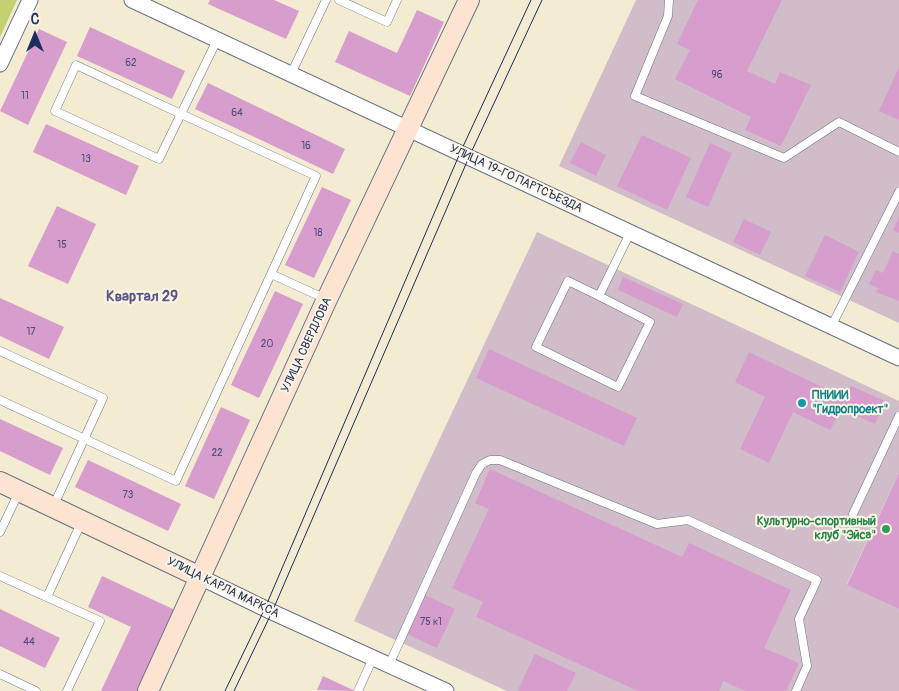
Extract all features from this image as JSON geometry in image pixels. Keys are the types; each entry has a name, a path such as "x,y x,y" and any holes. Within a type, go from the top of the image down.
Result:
{"street":[{"path":"0,64 30,0"},
{"name":"УЛИЦА 19-ГО ПАРТСЪЕЗДА","path":"132,0 899,358"},
{"name":"УЛИЦА СВЕРДЛОВА","path":"148,691 328,299 469,0"},
{"name":"УЛИЦА КАРЛА МАРКСА","path":"0,482 446,691"}],"lane":[{"path":"291,74 326,0"},
{"path":"339,0 387,22 397,0"},
{"path":"669,0 668,16 635,96 784,158 839,122 899,152"},
{"path":"0,400 176,481 316,176 181,114 76,65 55,111 159,159 181,114 217,40"},
{"path":"831,327 899,192"},
{"path":"599,296 630,233"},
{"path":"271,274 328,299"},
{"path":"568,281 599,296 650,322 618,387 536,347 568,281"},
{"path":"0,351 103,398 54,507"},
{"path":"853,514 899,416"},
{"path":"389,665 476,473 482,464 490,460 500,460 656,524 688,520 817,580 799,619 807,666 796,691"},
{"path":"0,532 19,492"},
{"path":"46,597 82,520"},
{"path":"0,576 100,621 68,691"},
{"path":"358,691 373,658"},
{"path":"0,674 36,691"}],"shaded area":[{"path":"636,0 899,0 899,323 559,166"},
{"path":"537,232 899,401 899,473 847,584 899,609 899,691 507,691 354,621"}],"green space":[{"path":"0,0 17,0 0,37"}],"building":[{"path":"210,0 274,0 299,11 286,39 208,4"},
{"path":"698,0 782,0 747,71 775,84 780,72 811,85 781,146 745,130 751,117 675,79 690,50 677,44"},
{"path":"417,10 444,22 410,96 335,62 349,31 397,53"},
{"path":"90,27 185,71 172,99 77,56"},
{"path":"39,29 67,42 28,125 0,111"},
{"path":"899,67 899,120 879,111"},
{"path":"208,83 345,149 333,174 195,109"},
{"path":"46,124 139,166 126,195 33,152"},
{"path":"642,135 691,158 667,210 617,186"},
{"path":"581,142 606,155 596,176 570,163"},
{"path":"710,143 732,153 708,207 686,197"},
{"path":"322,187 351,200 314,278 285,265"},
{"path":"57,206 96,224 68,284 28,266"},
{"path":"899,217 899,233 893,230"},
{"path":"744,219 771,232 760,255 733,242"},
{"path":"825,235 859,252 840,292 805,276"},
{"path":"893,251 899,254 899,301 876,292 878,288 869,284 876,270 883,273"},
{"path":"623,277 683,304 677,317 618,290"},
{"path":"275,291 303,304 259,398 231,385"},
{"path":"0,298 64,327 49,359 0,336"},
{"path":"489,349 637,418 624,446 476,378"},
{"name":"ПНИИИ \"Гидропроект\"","path":"749,352 845,398 851,386 885,401 875,424 841,409 830,430 793,412 769,463 740,449 765,397 735,382"},
{"path":"221,407 250,420 214,499 185,486"},
{"path":"0,419 63,448 50,475 0,451"},
{"path":"88,460 181,504 168,531 75,487"},
{"path":"490,469 682,557 689,543 791,590 764,648 799,663 786,691 745,691 723,681 719,691 638,691 476,617 483,602 452,588 489,509 475,503"},
{"name":"Культурно-спортивный клуб \"Эйса\"","path":"899,473 899,609 847,585"},
{"path":"102,576 175,610 137,691 101,691 131,627 88,607"},
{"path":"425,595 455,609 437,648 407,634"},
{"path":"0,609 60,638 45,668 0,646"},
{"path":"535,654 576,673 567,691 518,690"},
{"path":"323,676 355,691 317,690"}],"tram line":[{"path":"225,691 265,608 460,153 531,0"},
{"path":"234,691 272,612 469,157 542,0"}],"place":[{"name":"ПНИИИ \"Гидропроект\"","path":"802,403"},
{"name":"Культурно-спортивный клуб \"Эйса\"","path":"886,529"}],"district":[{"name":"Квартал 29","path":"142,297"}]}
